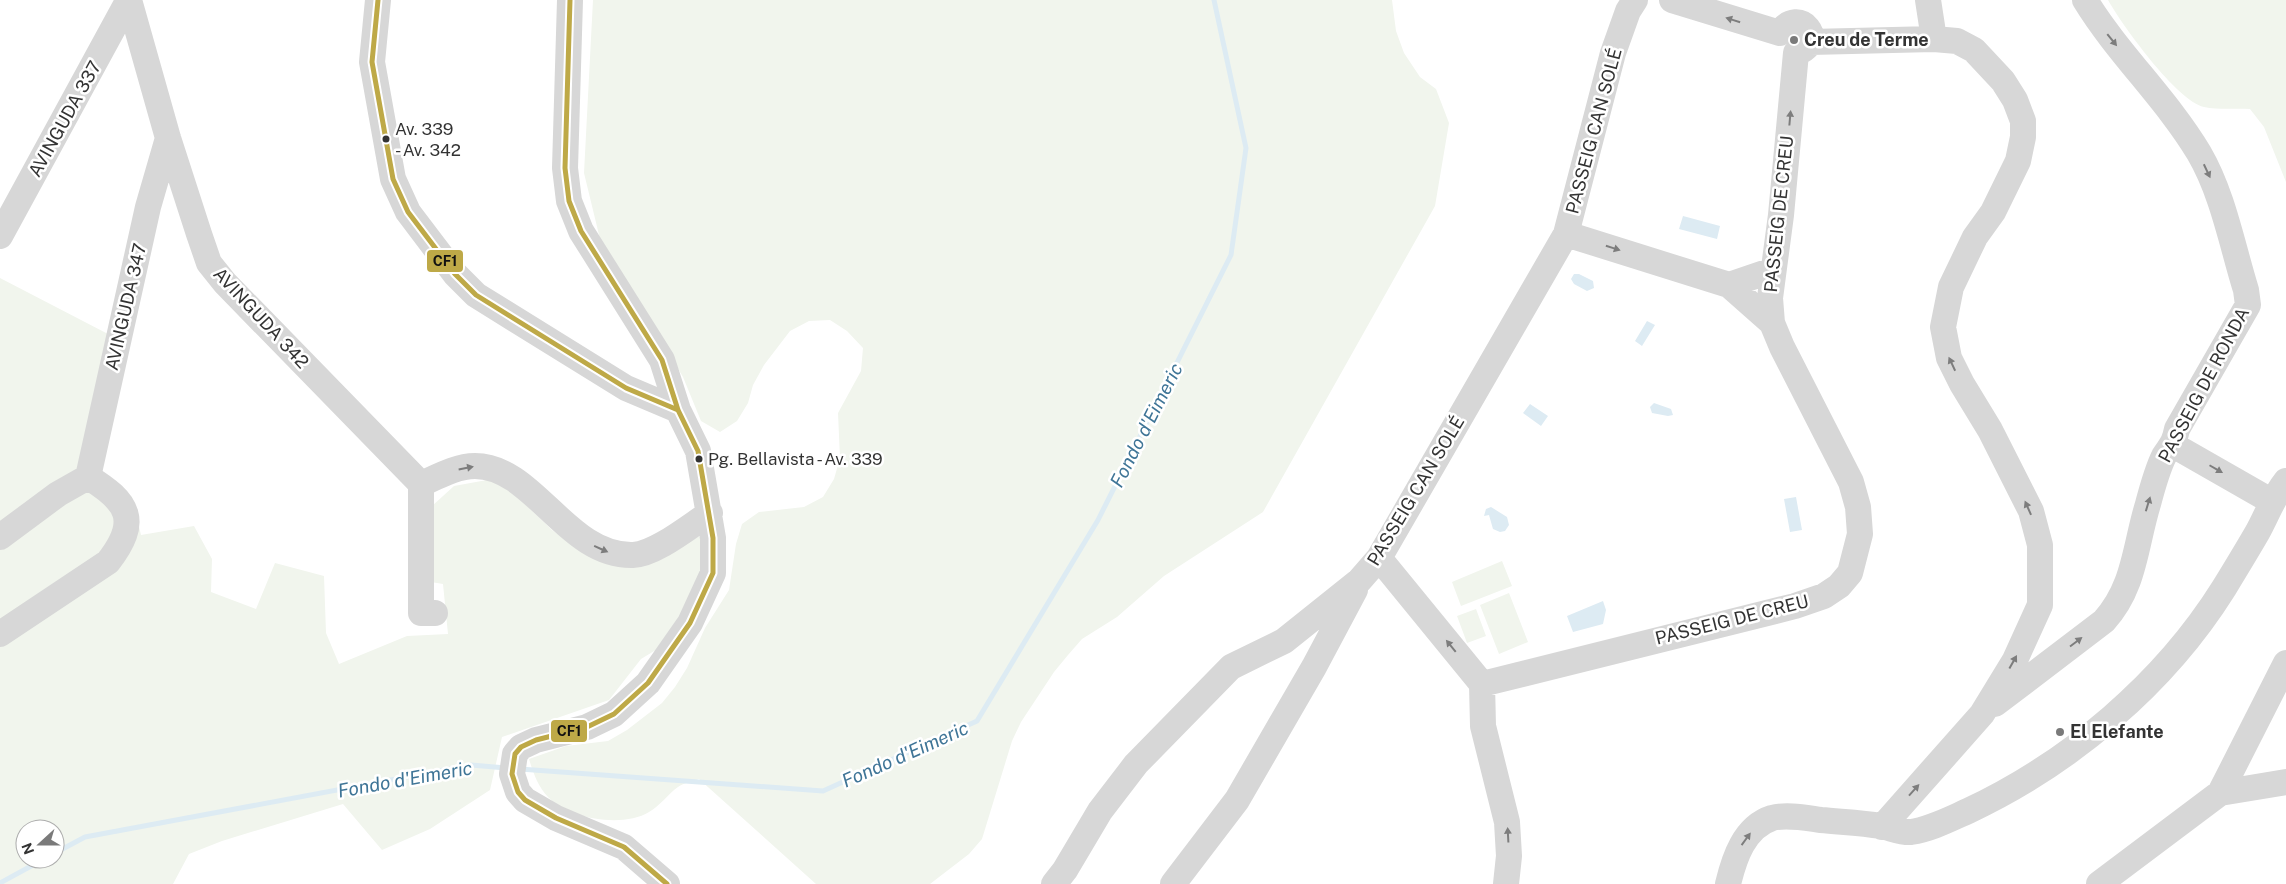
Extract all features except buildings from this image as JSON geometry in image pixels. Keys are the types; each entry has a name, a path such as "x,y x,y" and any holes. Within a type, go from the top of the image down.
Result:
{"street":[{"path":"378,0 372,62 393,179 408,212 455,274 476,295 626,388 678,410"},
{"path":"570,0 565,168 569,201 580,231 662,360 678,410 698,451 710,513 713,538 713,574 690,623 648,682 614,714 587,727 536,740 521,747 515,754 513,769 518,792 525,800 556,818 624,847 667,884"},
{"name":"PASSEIG CAN SOLÉ","path":"1054,884 1065,870 1100,811 1136,764 1231,667 1284,641 1359,581 1379,558 1566,234 1613,53 1628,11 1635,0"},
{"path":"1672,0 1795,30 1957,41 1974,50 2003,81 2015,100 2022,121 2023,137 2018,161 1993,212 1975,237 1951,287 1944,327 1949,358 1962,384 1990,430 2031,512 2040,545 2040,605 2015,660 1982,714 1882,826"},
{"path":"1928,0 1934,39"},
{"name":"PASSEIG DE RONDA","path":"1982,714 2104,621 2118,606 2128,586 2148,504 2164,456 2173,445 2177,429 2248,305 2246,290 2214,188 2199,154 2179,124 2103,29 2085,0"},
{"name":"AVINGUDA 342","path":"129,1 168,138 209,262 225,283 421,484"},
{"name":"AVINGUDA 337","path":"0,236 129,1"},
{"name":"PASSEIG DE CREU","path":"1482,684 1795,606 1824,596 1839,586 1850,573 1860,534 1858,507 1851,482 1782,348 1772,323 1770,298 1781,215 1795,30"},
{"name":"AVINGUDA 347","path":"88,477 148,207 168,138"},
{"path":"1566,234 1729,285 1772,323"},
{"path":"1729,285 1773,270"},
{"path":"1728,884 1732,866 1742,843 1754,829 1772,818 1792,817 1882,826 1910,832 1944,822 2014,788 2051,765 2132,698 2192,636 2258,531 2278,491 2173,445"},
{"path":"435,613 421,613 421,484 463,467 491,468 511,478 589,543 610,552 635,555 659,546 710,513"},
{"path":"0,537 58,494 88,477 111,491 125,508 126,530 120,547 108,562 0,634"},
{"path":"1379,558 1482,684 1483,726 1507,822 1509,856 1506,884"},
{"path":"1173,884 1237,800 1314,667 1359,581"},
{"path":"2102,884 2220,793 2286,663"},
{"path":"2242,749 2249,764 2276,783"},
{"path":"2220,793 2276,783"}],"shaded area":[{"path":"593,0 1392,0 1396,31 1404,53 1420,77 1436,89 1449,123 1435,206 1263,512 1164,576 1117,617 1082,639 1054,672 1021,722 1012,741 982,839 969,854 930,884 816,884 699,779 678,787 649,812 625,820 611,820 582,816 557,805 544,793 534,774 529,759 566,746 608,741 627,730 662,703 687,668 705,628 729,590 736,544 742,524 759,512 804,507 823,497 834,479 840,458 838,413 861,371 863,348 847,331 830,320 809,321 790,331 764,365 753,385 748,403 737,421 720,432 701,421 683,377 600,239 584,173"},
{"path":"2108,0 2286,0 2286,182 2264,127 2250,109 2209,108 2193,102 2165,77 2151,61"},
{"path":"1683,216 1720,226 1717,239 1679,229"},
{"path":"1574,274 1579,274 1593,281 1594,288 1587,291 1574,284 1571,279"},
{"path":"0,278 108,334 99,471 132,497 141,535 194,526 212,559 211,592 256,609 275,563 324,576 326,633 339,664 407,636 448,634 443,584 431,582 432,506 454,486 498,478 552,530 591,557 690,534 704,538 706,571 669,642 641,659 609,700 502,737 490,790 430,829 382,850 343,804 222,841 189,854 173,884 0,884"},
{"path":"1647,321 1655,325 1642,346 1635,341"},
{"path":"1654,403 1671,409 1673,415 1652,413 1650,407"},
{"path":"1530,404 1548,416 1541,426 1523,413"},
{"path":"1796,497 1802,530 1790,532 1784,499"},
{"path":"1491,507 1507,517 1509,525 1505,531 1500,532 1493,529 1489,515 1484,516 1486,509"},
{"path":"1502,561 1512,586 1461,606 1452,582"},
{"path":"1509,593 1528,642 1499,654 1480,605"},
{"path":"1603,601 1606,610 1603,624 1573,632 1567,616"},
{"path":"1476,609 1486,636 1467,643 1457,616"}],"waterway":[{"name":"Fondo d'Eimeric","path":"520,769 823,791 977,721 1098,520 1231,255 1246,148 1214,0"},
{"name":"Fondo d'Eimeric","path":"65,848 85,837 471,765 506,768"},
{"name":"Fondo d'Eimeric","path":"0,883 26,869"}],"transit line":[{"name":"CF1","path":"378,0 372,62 393,179 408,212 455,274 476,295 626,388 678,410"},
{"name":"CF1","path":"570,0 565,168 569,201 581,231 662,360 678,410 698,451 713,538 713,573 690,623 648,683 614,714 587,727 536,740 521,747 515,754 512,774 518,792 525,800 556,818 624,847 667,884"}],"place":[{"name":"Creu de Terme","path":"1794,40"},
{"name":"Av. 339 - Av. 342","path":"386,139"},
{"name":"Pg. Bellavista - Av. 339","path":"699,459"},
{"name":"El Elefante","path":"2060,732"}]}
